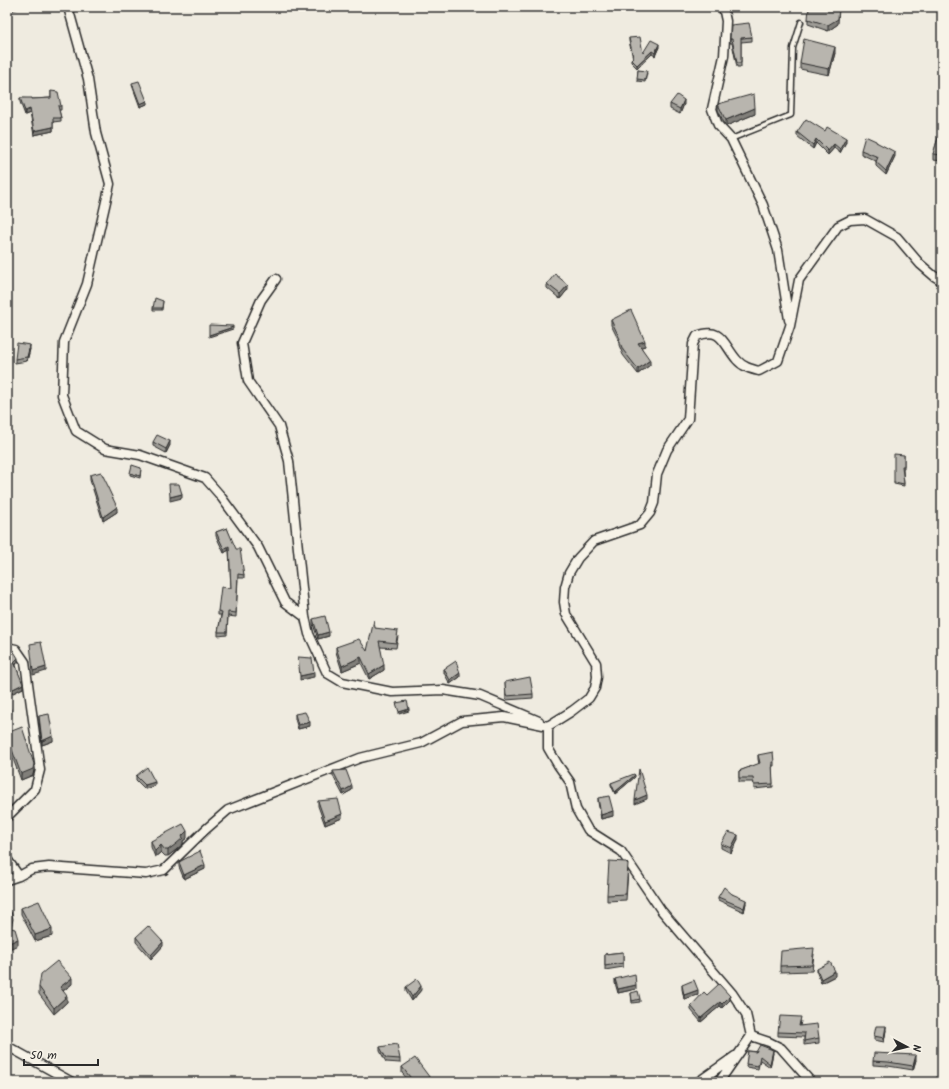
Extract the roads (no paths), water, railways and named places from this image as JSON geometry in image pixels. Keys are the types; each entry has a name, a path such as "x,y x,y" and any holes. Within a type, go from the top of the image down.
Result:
{"street":[{"path":"68,7 88,79 96,133 110,184 87,284 64,342 62,395 76,431 105,449 140,455 205,478 219,494 258,547 285,602 305,617"},
{"path":"723,7 726,21 724,56 712,109 718,125 731,139 763,205 778,250 790,326"},
{"path":"7,880 32,869 49,867 146,874 164,870 228,810 360,758 421,743 462,721 504,717 548,726 572,711 589,698 595,688 597,677 596,662 566,614 564,602 565,587 569,573 578,558 594,541 640,525 650,513 654,503 657,474 667,450 688,420 694,344 697,336 704,333 714,333 723,339 737,360 746,367 759,371 778,361 790,326 799,280 838,226 850,220 865,219 897,237 920,264 942,281"},
{"path":"276,280 261,300 242,343 248,381 279,426 289,461 308,634 327,673 342,682 392,692 443,690 480,696 530,716 548,726"},
{"path":"7,647 16,649 25,662 40,770 35,789 7,817"},
{"path":"548,726 548,748 570,782 576,809 588,830 621,851 662,910 732,993 746,1014 751,1036 719,1082"},
{"path":"7,859 19,876"},
{"path":"751,1036 781,1048 811,1082"},
{"path":"7,1046 72,1082"},
{"path":"698,1082 739,1053"}],"lane":[{"path":"731,139 791,115 793,48 801,22"}]}
